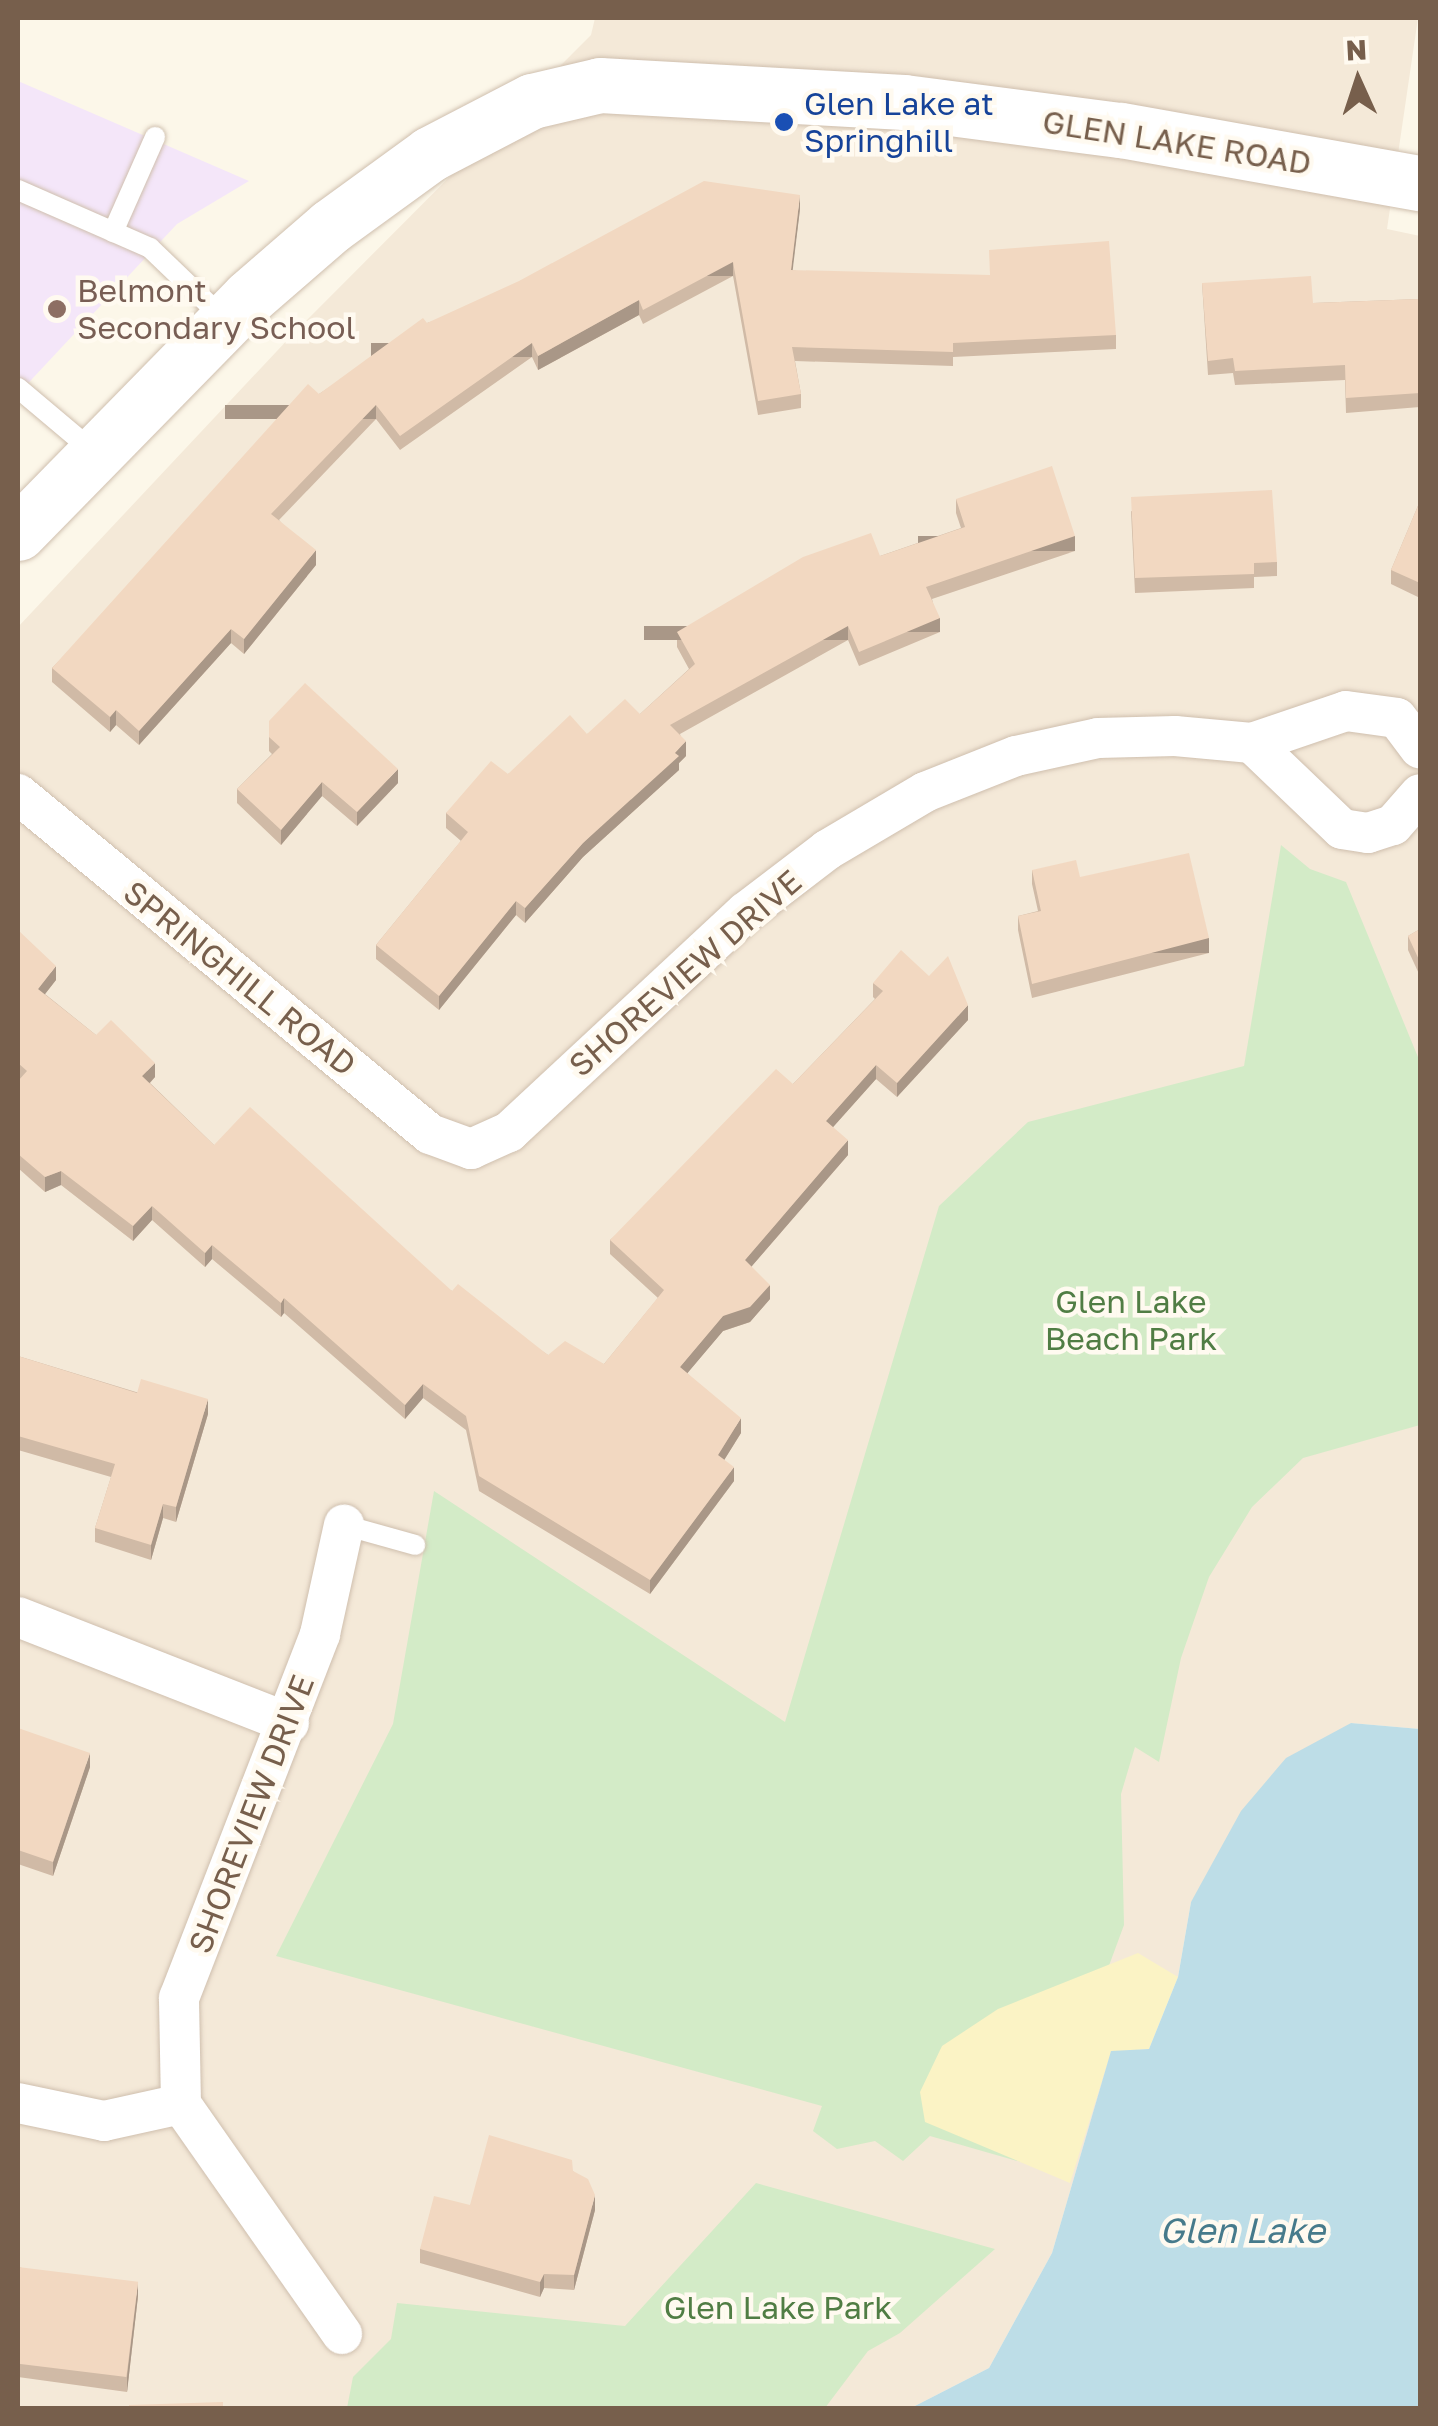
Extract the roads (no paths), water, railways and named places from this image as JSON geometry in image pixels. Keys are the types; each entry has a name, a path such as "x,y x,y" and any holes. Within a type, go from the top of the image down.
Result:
{"street":[{"name":"GLEN LAKE ROAD","path":"18,533 226,320 331,226 430,154 532,102 600,85 904,102 1121,130 1420,183"},
{"name":"SHOREVIEW DRIVE","path":"471,1148 509,1132 746,912 827,850 926,792 1016,756 1098,738 1175,736 1252,744 1346,711 1372,710 1397,718 1420,748"},
{"path":"1252,744 1342,829 1368,833 1394,826 1420,794"},
{"name":"SPRINGHILL ROAD","path":"18,794 430,1134 471,1148"},
{"name":"SHOREVIEW DRIVE","path":"181,2104 179,1998 289,1723 320,1634 344,1525"},
{"path":"18,1617 289,1723"},
{"path":"18,2103 104,2121 181,2104 342,2334"}],"lane":[{"path":"113,232 155,137"},
{"path":"18,190 150,248 226,320"},
{"path":"18,388 95,453"},
{"path":"344,1525 415,1545"}],"water":[{"name":"Glen Lake","path":"1351,1723 1420,1729 1420,2408 911,2408 989,2368 1052,2253 1111,2051 1149,2049 1178,1977 1191,1902 1241,1811 1286,1758"}],"place":[{"name":"Glen Lake at Springhill","path":"784,122"},
{"name":"Belmont Secondary School","path":"57,309"}],"park label":[{"name":"Glen Lake Beach Park","path":"1131,1320"},
{"name":"Glen Lake Park","path":"778,2307"}]}
